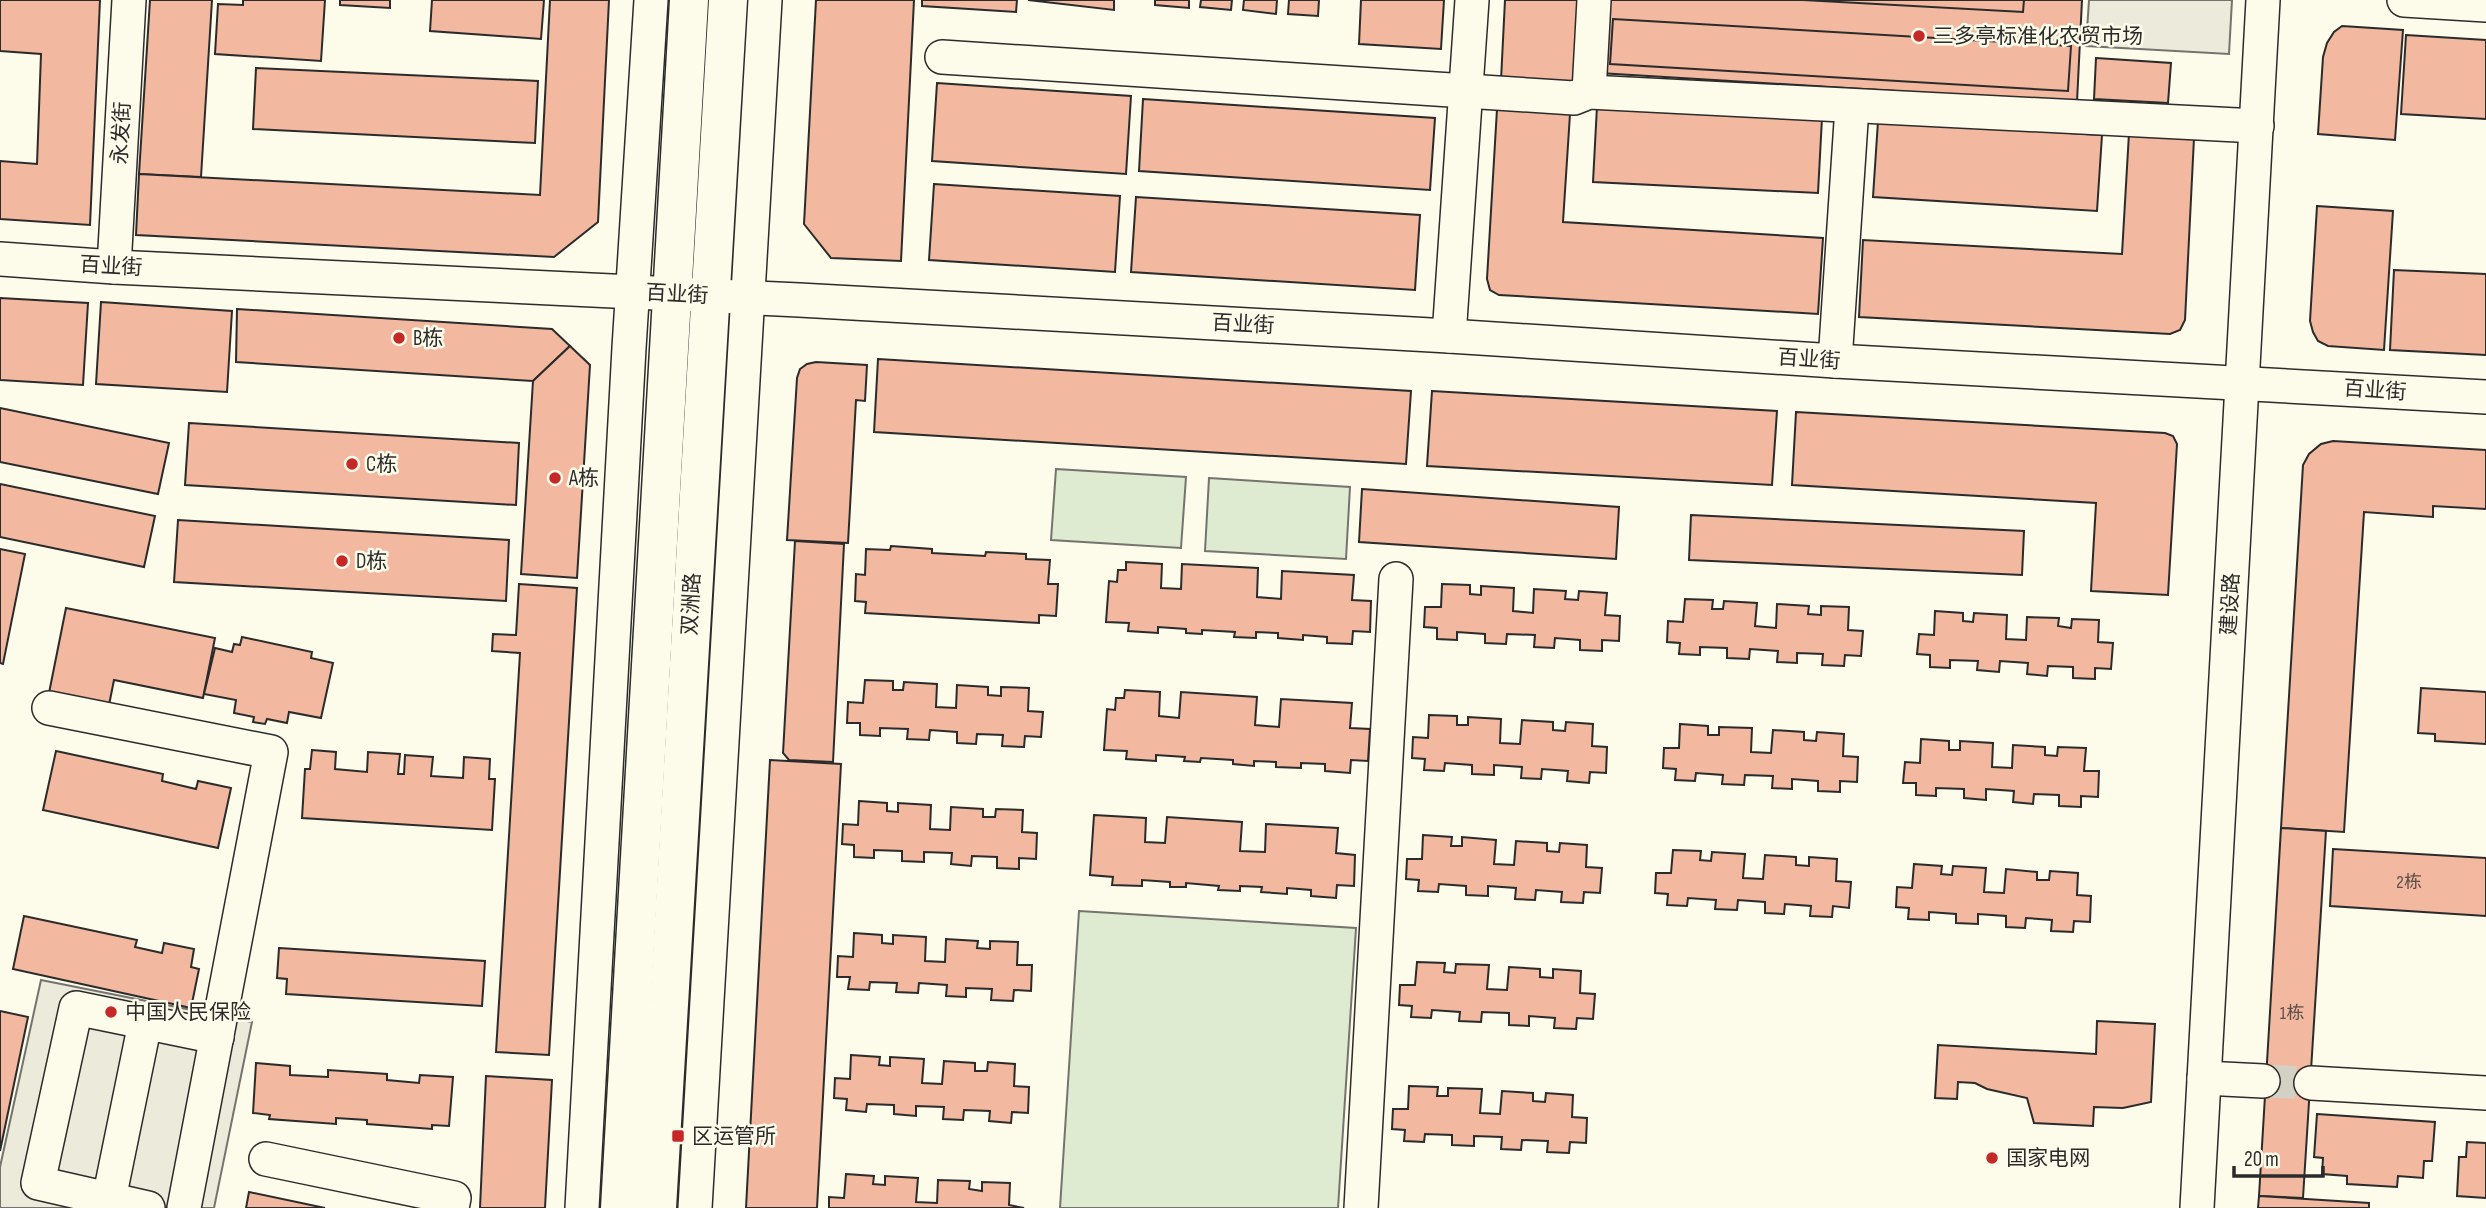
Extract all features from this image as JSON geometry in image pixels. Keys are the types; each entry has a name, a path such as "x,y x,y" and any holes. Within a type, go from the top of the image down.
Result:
{"main road":[{"name":"双洲路","path":"657,1208 691,295 689,0"},
{"name":"双洲路","path":"620,1208 691,295 728,0"}],"street":[{"name":"永发街","path":"114,267 129,0"},
{"path":"582,1208 651,0"},
{"path":"695,1208 765,0"},
{"path":"1449,336 1472,0"},
{"path":"1589,92 1594,0"},
{"name":"建设路","path":"2197,1208 2263,0"},
{"path":"2404,0 2486,5"},
{"path":"942,57 1574,98 1589,92 2257,126"},
{"path":"1835,361 1852,107"},
{"name":"百业街","path":"0,259 114,267 748,297 2486,397"},
{"path":"1361,1208 1396,579"},
{"path":"49,708 271,752 184,1208"},
{"path":"148,1208 38,1183 76,1008 217,1037"},
{"path":"109,1199 145,1023"},
{"path":"2204,1078 2263,1081"},
{"path":"2311,1083 2486,1093"},
{"path":"266,1159 454,1198 452,1208"}],"green space":[{"path":"1056,469 1186,477 1181,548 1051,540"},
{"path":"1209,478 1350,487 1346,559 1205,551"},
{"path":"1079,911 1356,928 1338,1208 1060,1208"}],"shaded area":[{"path":"2089,0 2232,0 2229,54 2086,46"},
{"path":"41,980 252,1022 214,1208 0,1208 0,1167"}],"building":[{"path":"0,0 100,0 90,225 0,219 0,161 37,164 41,54 0,51"},
{"path":"150,0 212,0 201,177 139,174"},
{"path":"243,0 325,0 321,61 215,54 218,4 243,5"},
{"path":"340,0 390,0 390,8 340,5"},
{"path":"432,0 544,0 541,39 430,31"},
{"path":"550,0 609,0 598,222 554,257 136,235 139,174 540,195"},
{"path":"816,0 914,0 901,261 831,258 804,224"},
{"path":"922,0 1017,0 1016,12 922,6"},
{"path":"1028,0 1114,0 1114,10"},
{"path":"1155,0 1189,0 1189,8 1155,5"},
{"path":"1201,0 1232,0 1231,10 1200,7"},
{"path":"1244,0 1277,0 1276,14 1243,10"},
{"path":"1289,0 1319,0 1318,16 1288,14"},
{"path":"1361,0 1444,0 1441,49 1359,44"},
{"path":"1505,0 1578,0 1573,84 1501,80"},
{"name":"三多亭标准化农贸市场","path":"1604,0 2082,0 2077,102 1599,73"},
{"path":"1803,0 2024,0 2023,12"},
{"path":"1613,19 2071,46 2068,91 1610,64"},
{"path":"2342,26 2403,30 2395,140 2318,134 2323,57 2327,43"},
{"path":"2406,35 2486,40 2486,119 2401,114"},
{"path":"2096,58 2171,63 2168,103 2094,99"},
{"path":"256,68 538,81 535,143 253,129"},
{"path":"937,83 1131,96 1126,174 932,161"},
{"path":"1143,99 1435,118 1430,190 1139,171"},
{"path":"1597,106 1822,118 1818,193 1593,182"},
{"path":"1497,109 1570,114 1563,222 1823,238 1818,314 1499,295 1490,290 1487,279"},
{"path":"1878,121 2102,135 2097,211 1873,197"},
{"path":"2129,133 2194,138 2185,320 2180,330 2170,334 1859,317 1863,240 2122,254"},
{"path":"934,184 1120,196 1115,272 929,260"},
{"path":"1136,197 1420,215 1415,290 1131,272"},
{"path":"2317,206 2393,211 2384,350 2328,346 2318,341 2313,332 2310,321"},
{"path":"2394,270 2486,274 2486,355 2390,350"},
{"path":"0,298 88,303 83,385 0,380"},
{"path":"101,302 232,311 227,392 96,384"},
{"name":"B栋","path":"237,309 552,329 570,346 533,381 236,362"},
{"name":"A栋","path":"570,346 590,365 577,578 521,574 533,381"},
{"path":"878,359 1411,391 1406,464 874,432"},
{"path":"816,362 867,365 865,401 856,400 848,543 787,540 797,378 800,369"},
{"path":"1432,391 1777,411 1772,485 1427,466"},
{"path":"0,408 169,443 158,494 0,462"},
{"path":"1796,412 2165,433 2173,436 2177,444 2168,595 2091,591 2096,503 1792,485"},
{"name":"C栋","path":"189,423 519,443 516,505 185,485"},
{"path":"2333,441 2486,450 2486,509 2433,506 2433,517 2364,512 2344,832 2281,828 2303,465 2309,454 2321,444"},
{"path":"0,484 155,516 144,567 0,537"},
{"path":"1362,489 1619,507 1616,559 1359,542"},
{"path":"1691,515 2024,531 2022,575 1689,560"},
{"name":"D栋","path":"178,520 509,540 506,601 174,582"},
{"path":"795,541 844,544 833,762 789,760 783,753"},
{"path":"891,546 932,549 932,553 985,556 986,552 1026,554 1026,559 1050,560 1048,584 1058,584 1056,616 1039,615 1039,623 865,613 866,602 855,601 856,574 865,575 866,549 890,550"},
{"path":"0,549 25,554 3,664 0,663"},
{"path":"1126,562 1162,564 1161,588 1181,589 1182,564 1258,568 1257,597 1281,599 1282,571 1354,575 1352,600 1371,601 1370,632 1353,631 1352,644 1327,643 1327,637 1303,635 1303,640 1278,638 1278,633 1256,632 1256,638 1234,637 1235,632 1202,630 1202,634 1186,633 1186,629 1158,627 1158,633 1128,631 1129,623 1106,622 1109,581 1117,582 1118,570 1126,570"},
{"path":"519,584 577,588 549,1055 496,1052 520,653 492,651 493,634 516,635"},
{"path":"1442,584 1470,585 1470,594 1481,595 1481,586 1514,588 1513,611 1533,613 1534,589 1566,591 1565,599 1578,600 1579,591 1607,593 1605,615 1620,616 1619,641 1602,640 1602,651 1580,650 1580,640 1555,638 1554,648 1534,647 1535,635 1507,634 1506,644 1485,643 1485,634 1457,632 1457,640 1437,639 1437,628 1424,627 1425,607 1441,607"},
{"path":"1685,599 1713,600 1712,609 1723,609 1724,601 1757,603 1755,626 1776,628 1777,604 1809,606 1808,614 1821,615 1821,606 1849,607 1848,630 1863,631 1861,656 1845,655 1844,666 1822,665 1823,654 1797,653 1797,663 1777,662 1778,651 1750,649 1749,659 1727,658 1727,648 1700,647 1700,655 1679,654 1680,643 1667,642 1668,621 1683,622"},
{"path":"66,608 215,638 203,698 114,680 108,710 48,698"},
{"path":"1935,611 1963,613 1963,621 1973,622 1974,613 2007,615 2006,639 2026,640 2027,617 2059,618 2058,626 2071,628 2072,619 2099,620 2098,642 2113,643 2111,669 2095,668 2095,679 2073,678 2073,667 2048,666 2047,676 2027,674 2028,663 2000,661 1999,672 1977,670 1978,661 1950,660 1950,668 1930,667 1930,655 1917,654 1919,634 1934,635"},
{"path":"242,637 312,652 311,658 333,663 321,718 289,712 287,723 267,719 265,724 253,722 254,717 234,713 236,700 204,694 215,648 232,652 234,644 240,645"},
{"path":"865,680 893,681 893,690 903,690 904,682 937,684 936,707 956,708 957,685 988,687 988,695 1001,696 1001,687 1029,688 1028,711 1043,712 1041,737 1025,736 1024,747 1002,746 1003,735 977,734 976,744 957,743 957,732 930,730 929,740 907,739 908,729 880,728 880,736 860,735 860,723 847,723 848,702 863,703"},
{"path":"2421,688 2486,692 2486,744 2435,741 2435,734 2418,733"},
{"path":"1125,690 1160,692 1159,716 1179,718 1181,692 1257,697 1255,725 1279,727 1281,699 1352,703 1350,728 1370,729 1368,761 1351,760 1350,773 1325,771 1325,764 1301,763 1301,768 1276,767 1276,762 1254,761 1254,766 1233,764 1233,760 1201,758 1200,762 1184,761 1185,757 1156,755 1156,761 1126,759 1127,751 1104,750 1107,709 1115,710 1116,698 1124,698"},
{"path":"1429,715 1457,716 1457,725 1468,725 1468,717 1501,719 1500,743 1520,744 1522,720 1553,722 1553,730 1565,731 1566,722 1593,724 1592,746 1607,747 1606,773 1590,772 1589,783 1567,781 1568,771 1542,769 1541,779 1521,778 1522,767 1494,765 1494,775 1472,774 1472,765 1445,763 1444,771 1424,770 1425,759 1412,758 1413,737 1428,738"},
{"path":"1680,724 1708,726 1708,735 1719,735 1719,727 1752,728 1751,752 1771,753 1773,730 1804,732 1804,740 1816,741 1817,732 1844,734 1843,756 1858,757 1857,782 1840,781 1840,792 1818,791 1818,781 1792,779 1792,789 1772,788 1773,776 1745,775 1744,785 1722,784 1723,775 1696,773 1695,781 1675,780 1676,769 1663,768 1664,748 1679,748"},
{"path":"1921,739 1949,741 1949,750 1960,750 1960,741 1993,743 1992,767 2012,768 2013,745 2045,747 2045,755 2057,756 2058,747 2086,748 2084,771 2099,771 2098,797 2081,796 2081,807 2059,806 2059,795 2034,794 2033,804 2013,802 2014,791 1986,789 1986,800 1964,798 1964,789 1936,788 1936,796 1916,795 1916,783 1903,783 1905,762 1920,763"},
{"path":"312,750 336,752 335,769 367,772 368,752 400,754 398,774 404,774 405,755 433,757 431,776 463,778 464,757 490,759 489,779 495,779 492,830 302,818 305,769 310,769"},
{"path":"56,751 163,774 162,781 196,789 198,781 231,788 218,848 43,810"},
{"path":"770,760 841,764 817,1208 746,1208"},
{"path":"859,801 887,803 887,811 898,812 898,803 931,805 930,829 950,830 951,807 983,809 983,817 995,817 996,809 1023,810 1022,832 1037,833 1036,859 1019,858 1019,869 997,868 997,857 972,856 971,866 951,864 952,853 924,852 924,862 902,861 902,851 874,850 874,858 854,857 854,845 842,844 843,824 858,825"},
{"path":"1094,815 1146,818 1145,842 1165,843 1167,817 1242,822 1240,851 1265,852 1266,824 1338,828 1336,853 1355,855 1354,886 1337,885 1336,898 1311,896 1311,890 1287,888 1287,894 1261,892 1262,887 1240,886 1240,891 1218,890 1219,886 1186,883 1186,887 1170,887 1170,882 1142,880 1142,886 1112,885 1113,877 1090,875"},
{"path":"2281,828 2326,831 2303,1198 2259,1196"},
{"path":"1423,835 1452,837 1451,846 1462,846 1462,837 1496,840 1494,864 1514,865 1516,841 1547,843 1547,851 1559,852 1560,843 1587,845 1586,867 1602,868 1600,893 1584,892 1583,903 1561,902 1562,892 1536,890 1535,900 1515,899 1516,888 1488,886 1488,896 1466,895 1466,886 1439,884 1438,892 1418,891 1419,880 1406,879 1407,859 1422,859"},
{"path":"2333,849 2486,858 2486,916 2330,906"},
{"path":"1673,850 1701,851 1700,860 1711,861 1712,852 1745,854 1743,878 1763,879 1765,855 1796,857 1796,865 1809,866 1809,857 1837,859 1836,881 1851,882 1849,908 1833,906 1832,917 1810,916 1811,906 1785,904 1784,914 1765,913 1765,902 1738,900 1737,910 1715,909 1716,900 1688,898 1687,906 1667,905 1668,894 1655,893 1656,873 1671,873"},
{"path":"1914,864 1942,866 1941,874 1952,875 1953,866 1986,868 1984,892 2004,893 2006,869 2037,872 2037,880 2049,880 2050,871 2078,873 2077,895 2091,896 2090,922 2074,921 2073,932 2051,931 2052,920 2026,918 2025,928 2006,927 2006,916 1978,914 1978,924 1956,923 1956,914 1929,912 1929,920 1908,919 1909,908 1896,907 1897,887 1912,888"},
{"path":"24,916 137,940 135,947 162,953 164,943 194,949 191,967 199,969 191,1008 13,969"},
{"path":"854,933 882,935 882,943 893,944 893,935 926,937 925,961 945,962 946,939 978,941 977,948 990,949 990,941 1018,942 1017,965 1032,965 1031,991 1014,990 1013,1001 991,1000 992,989 966,988 966,997 946,996 947,985 919,983 918,993 896,992 897,983 870,982 869,990 848,989 850,977 837,977 838,956 853,957"},
{"path":"279,948 485,961 482,1006 286,994 287,979 277,978"},
{"path":"1417,962 1445,963 1444,972 1455,973 1456,964 1489,965 1487,989 1507,990 1509,967 1540,969 1540,977 1553,978 1553,969 1581,971 1580,993 1595,994 1593,1019 1577,1018 1576,1029 1554,1028 1555,1018 1529,1016 1529,1026 1509,1025 1509,1013 1482,1012 1481,1022 1459,1021 1460,1012 1432,1010 1431,1018 1411,1017 1412,1006 1399,1005 1400,985 1415,985"},
{"path":"0,1011 28,1017 0,1151"},
{"path":"2097,1021 2155,1024 2151,1102 2123,1108 2094,1107 2093,1126 2034,1123 2027,1098 1987,1089 1975,1083 1958,1082 1957,1099 1935,1098 1938,1045 2096,1054"},
{"path":"851,1055 880,1057 879,1065 890,1066 890,1057 924,1059 922,1083 942,1084 944,1061 975,1063 975,1071 987,1071 988,1062 1015,1064 1014,1086 1029,1087 1028,1113 1012,1112 1011,1123 989,1121 990,1111 964,1110 963,1120 943,1119 944,1107 916,1106 916,1116 894,1114 894,1105 867,1104 866,1112 846,1110 847,1099 834,1098 835,1078 850,1079"},
{"path":"256,1063 290,1066 290,1075 328,1077 328,1070 387,1074 387,1080 419,1083 420,1075 453,1077 449,1126 432,1125 432,1129 367,1124 367,1120 336,1118 336,1124 269,1119 270,1115 253,1113"},
{"path":"486,1076 552,1080 545,1208 480,1208"},
{"path":"1409,1086 1438,1087 1437,1096 1448,1096 1448,1088 1482,1089 1480,1113 1500,1114 1502,1091 1533,1093 1533,1101 1545,1102 1546,1093 1573,1095 1572,1117 1587,1118 1586,1143 1570,1142 1569,1153 1547,1152 1548,1141 1522,1140 1521,1150 1501,1149 1502,1137 1474,1136 1474,1146 1452,1145 1452,1135 1425,1134 1424,1142 1404,1141 1405,1130 1392,1129 1393,1109 1408,1109"},
{"path":"2317,1114 2435,1122 2432,1161 2424,1161 2423,1178 2398,1176 2397,1187 2347,1184 2347,1176 2322,1174 2323,1158 2314,1157"},
{"path":"2467,1142 2486,1143 2486,1198 2457,1196 2459,1157 2466,1157"},
{"path":"846,1174 874,1176 873,1184 885,1185 885,1176 918,1178 916,1202 937,1203 938,1180 970,1181 969,1189 982,1191 982,1182 1010,1183 1009,1205 1024,1208 829,1208 829,1197 844,1198"},
{"path":"249,1192 325,1208 246,1208"},
{"path":"2259,1196 2369,1203 2369,1208 2258,1208"}],"tunnel":[{"path":"2263,1081 2311,1083"}],"place":[{"name":"三多亭标准化农贸市场","path":"1919,36"},
{"name":"B栋","path":"399,338"},
{"name":"C栋","path":"352,464"},
{"name":"A栋","path":"555,478"},
{"name":"D栋","path":"342,561"},
{"name":"中国人民保险","path":"111,1012"},
{"name":"区运管所","path":"678,1136"},
{"name":"国家电网","path":"1992,1158"}]}
